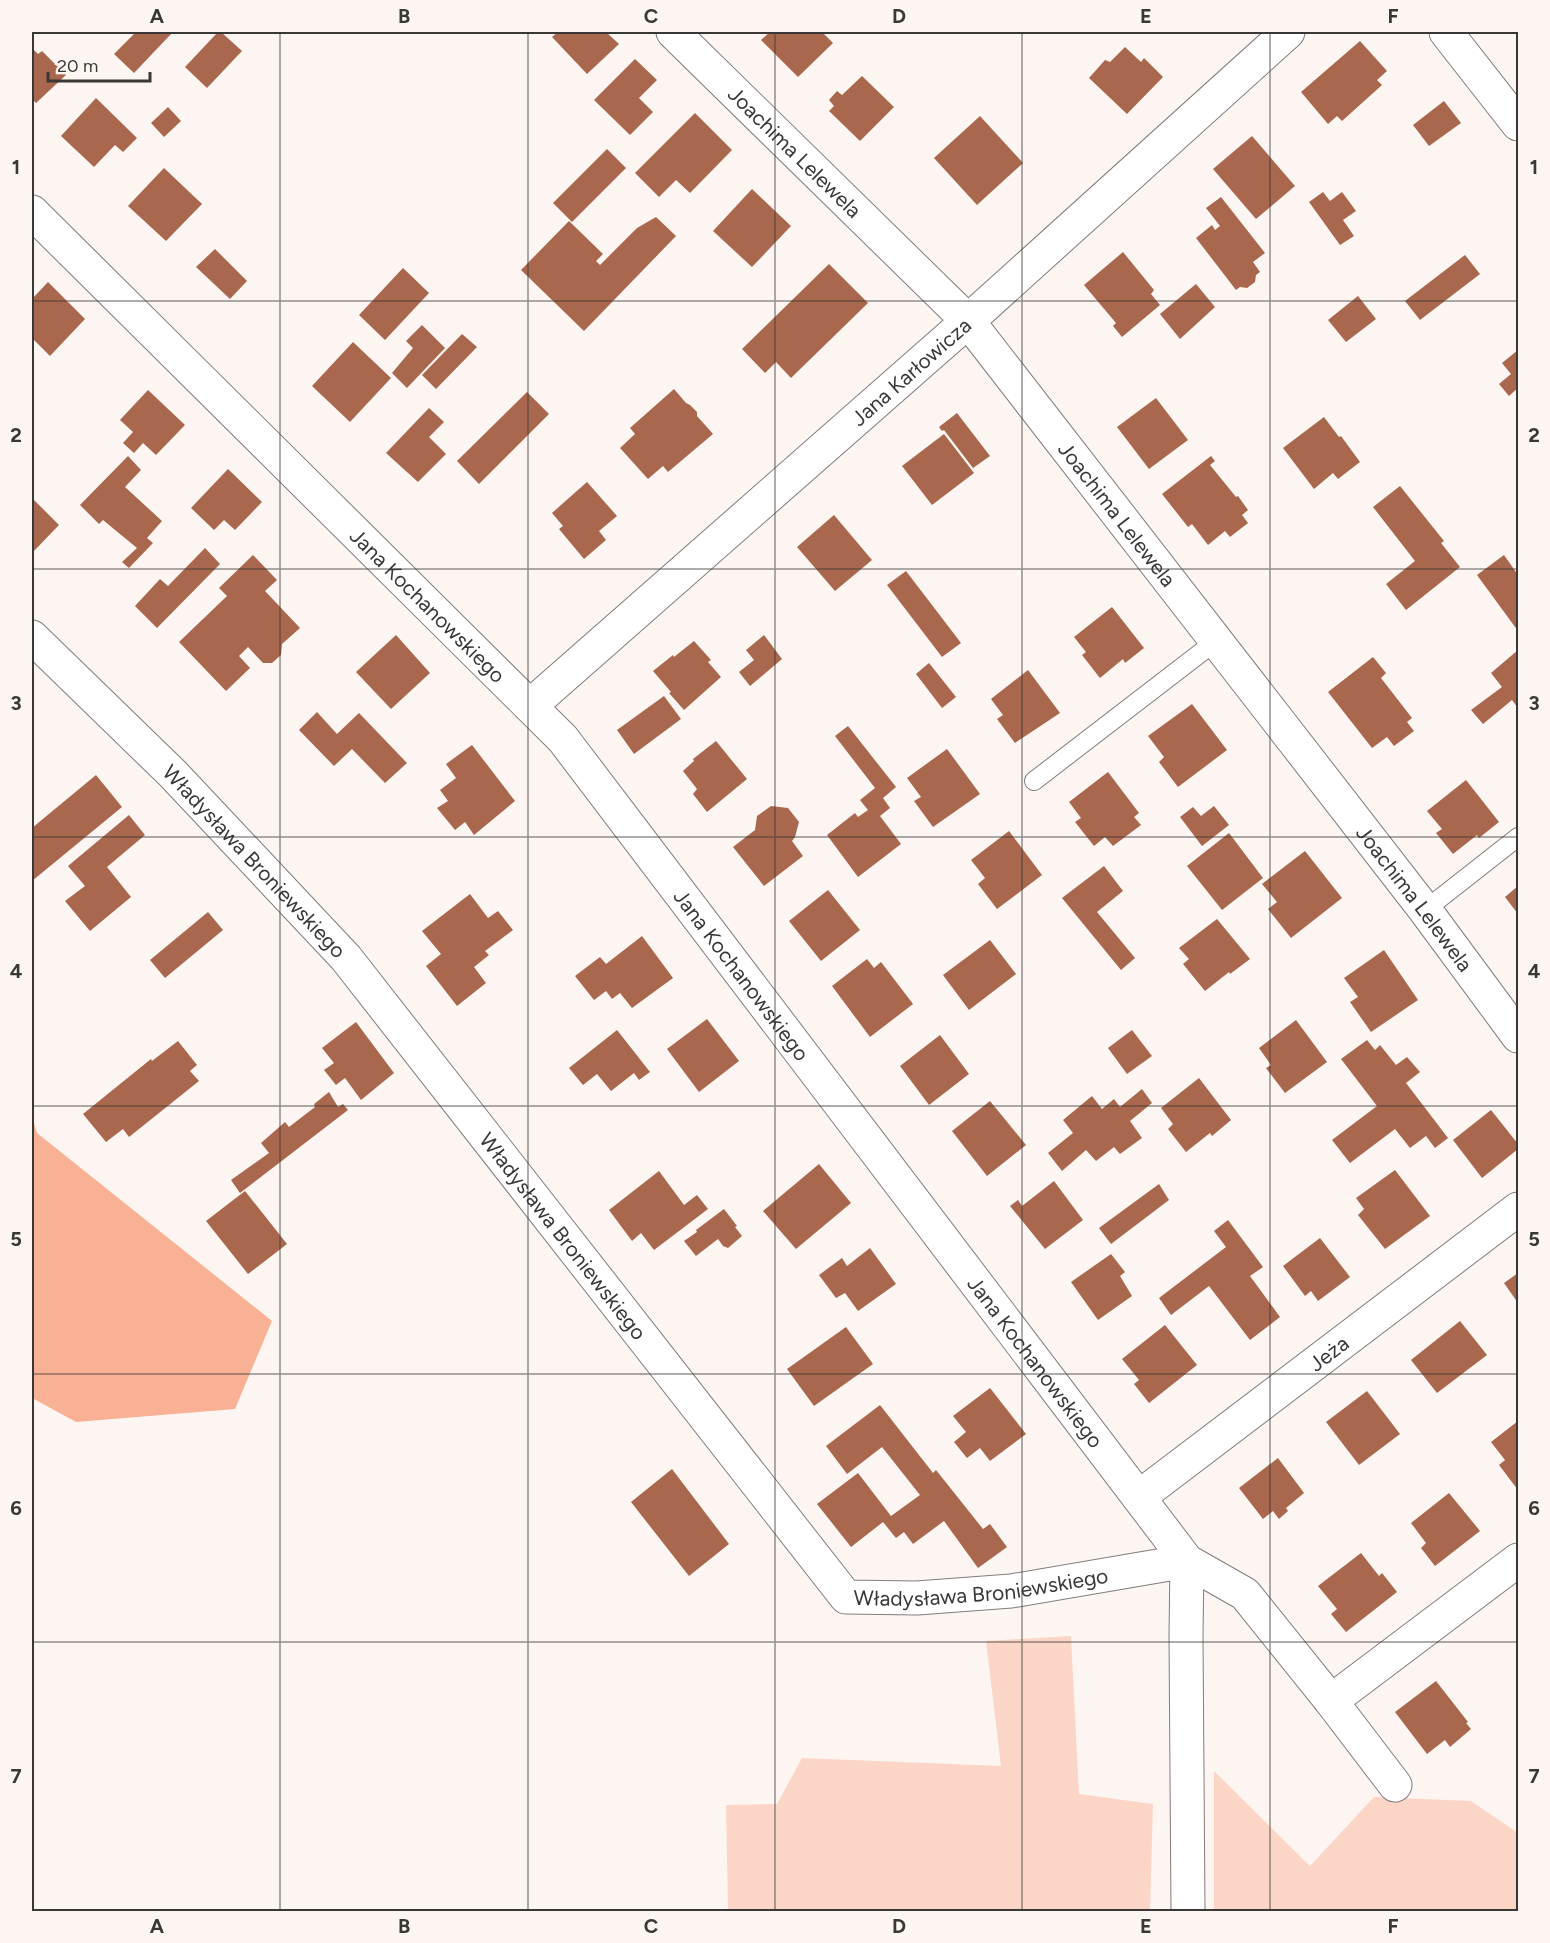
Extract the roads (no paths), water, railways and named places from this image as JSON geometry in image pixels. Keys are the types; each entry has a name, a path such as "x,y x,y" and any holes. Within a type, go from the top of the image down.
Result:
{"street":[{"name":"Joachima Lelewela","path":"673,32 968,321 1425,910 1518,1036"},
{"name":"Jana Karłowicza","path":"530,706 968,321 1288,32"},
{"path":"1446,32 1518,124"},
{"name":"Jana Kochanowskiego","path":"32,212 563,739 1187,1561 1245,1594 1332,1701 1395,1785"},
{"name":"Władysława Broniewskiego","path":"32,638 173,774 346,958 846,1597 917,1598 1011,1592 1187,1561"},
{"name":"Jeża","path":"1139,1497 1518,1209"},
{"path":"1332,1701 1518,1560"},
{"path":"1187,1561 1188,1911"}],"lane":[{"path":"1034,781 1216,641"},
{"path":"1425,910 1518,837"}]}
